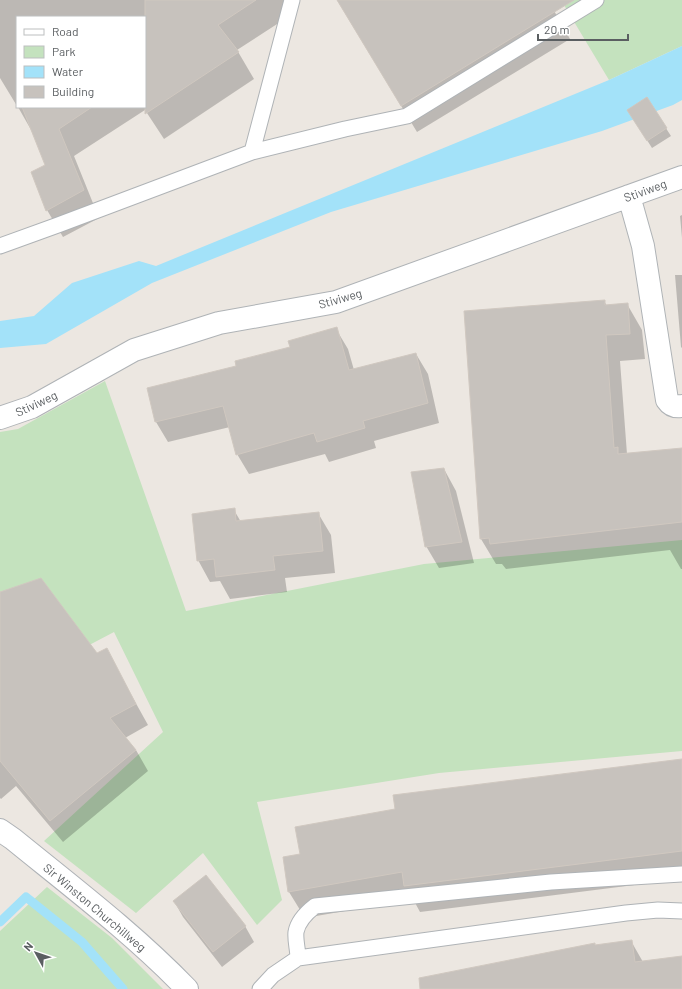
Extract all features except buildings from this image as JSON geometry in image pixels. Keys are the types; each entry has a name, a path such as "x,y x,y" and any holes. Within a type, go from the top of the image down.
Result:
{"street":[{"name":"Stiviweg","path":"0,418 32,407 134,350 219,323 336,302 682,177"},
{"path":"629,196 643,246 667,400 671,405 682,406"},
{"name":"Sir Winston Churchillweg","path":"0,830 121,927 187,989"}],"lane":[{"path":"252,152 292,0"},
{"path":"0,246 58,226 252,152 345,129 407,116 596,0"},
{"path":"298,958 296,932 306,913 315,906 551,882 682,874"},
{"path":"260,989 273,975 298,958 626,913 658,910 682,911"}],"green space":[{"path":"561,0 682,0 682,46 609,80"},
{"path":"105,381 186,611 424,564 682,540 682,751 439,773 257,802 282,900 257,925 203,853 136,913 44,841 163,732 114,632 17,683 0,664 0,432 18,429"},
{"path":"47,887 112,938 163,989 0,989 0,931"}],"water":[{"path":"682,46 682,100 673,105 602,131 331,212 152,283 46,344 0,348 0,321 34,316 72,283 139,261 156,266 609,80"}],"waterway":[{"path":"0,922 26,897 82,942 123,989"}]}
